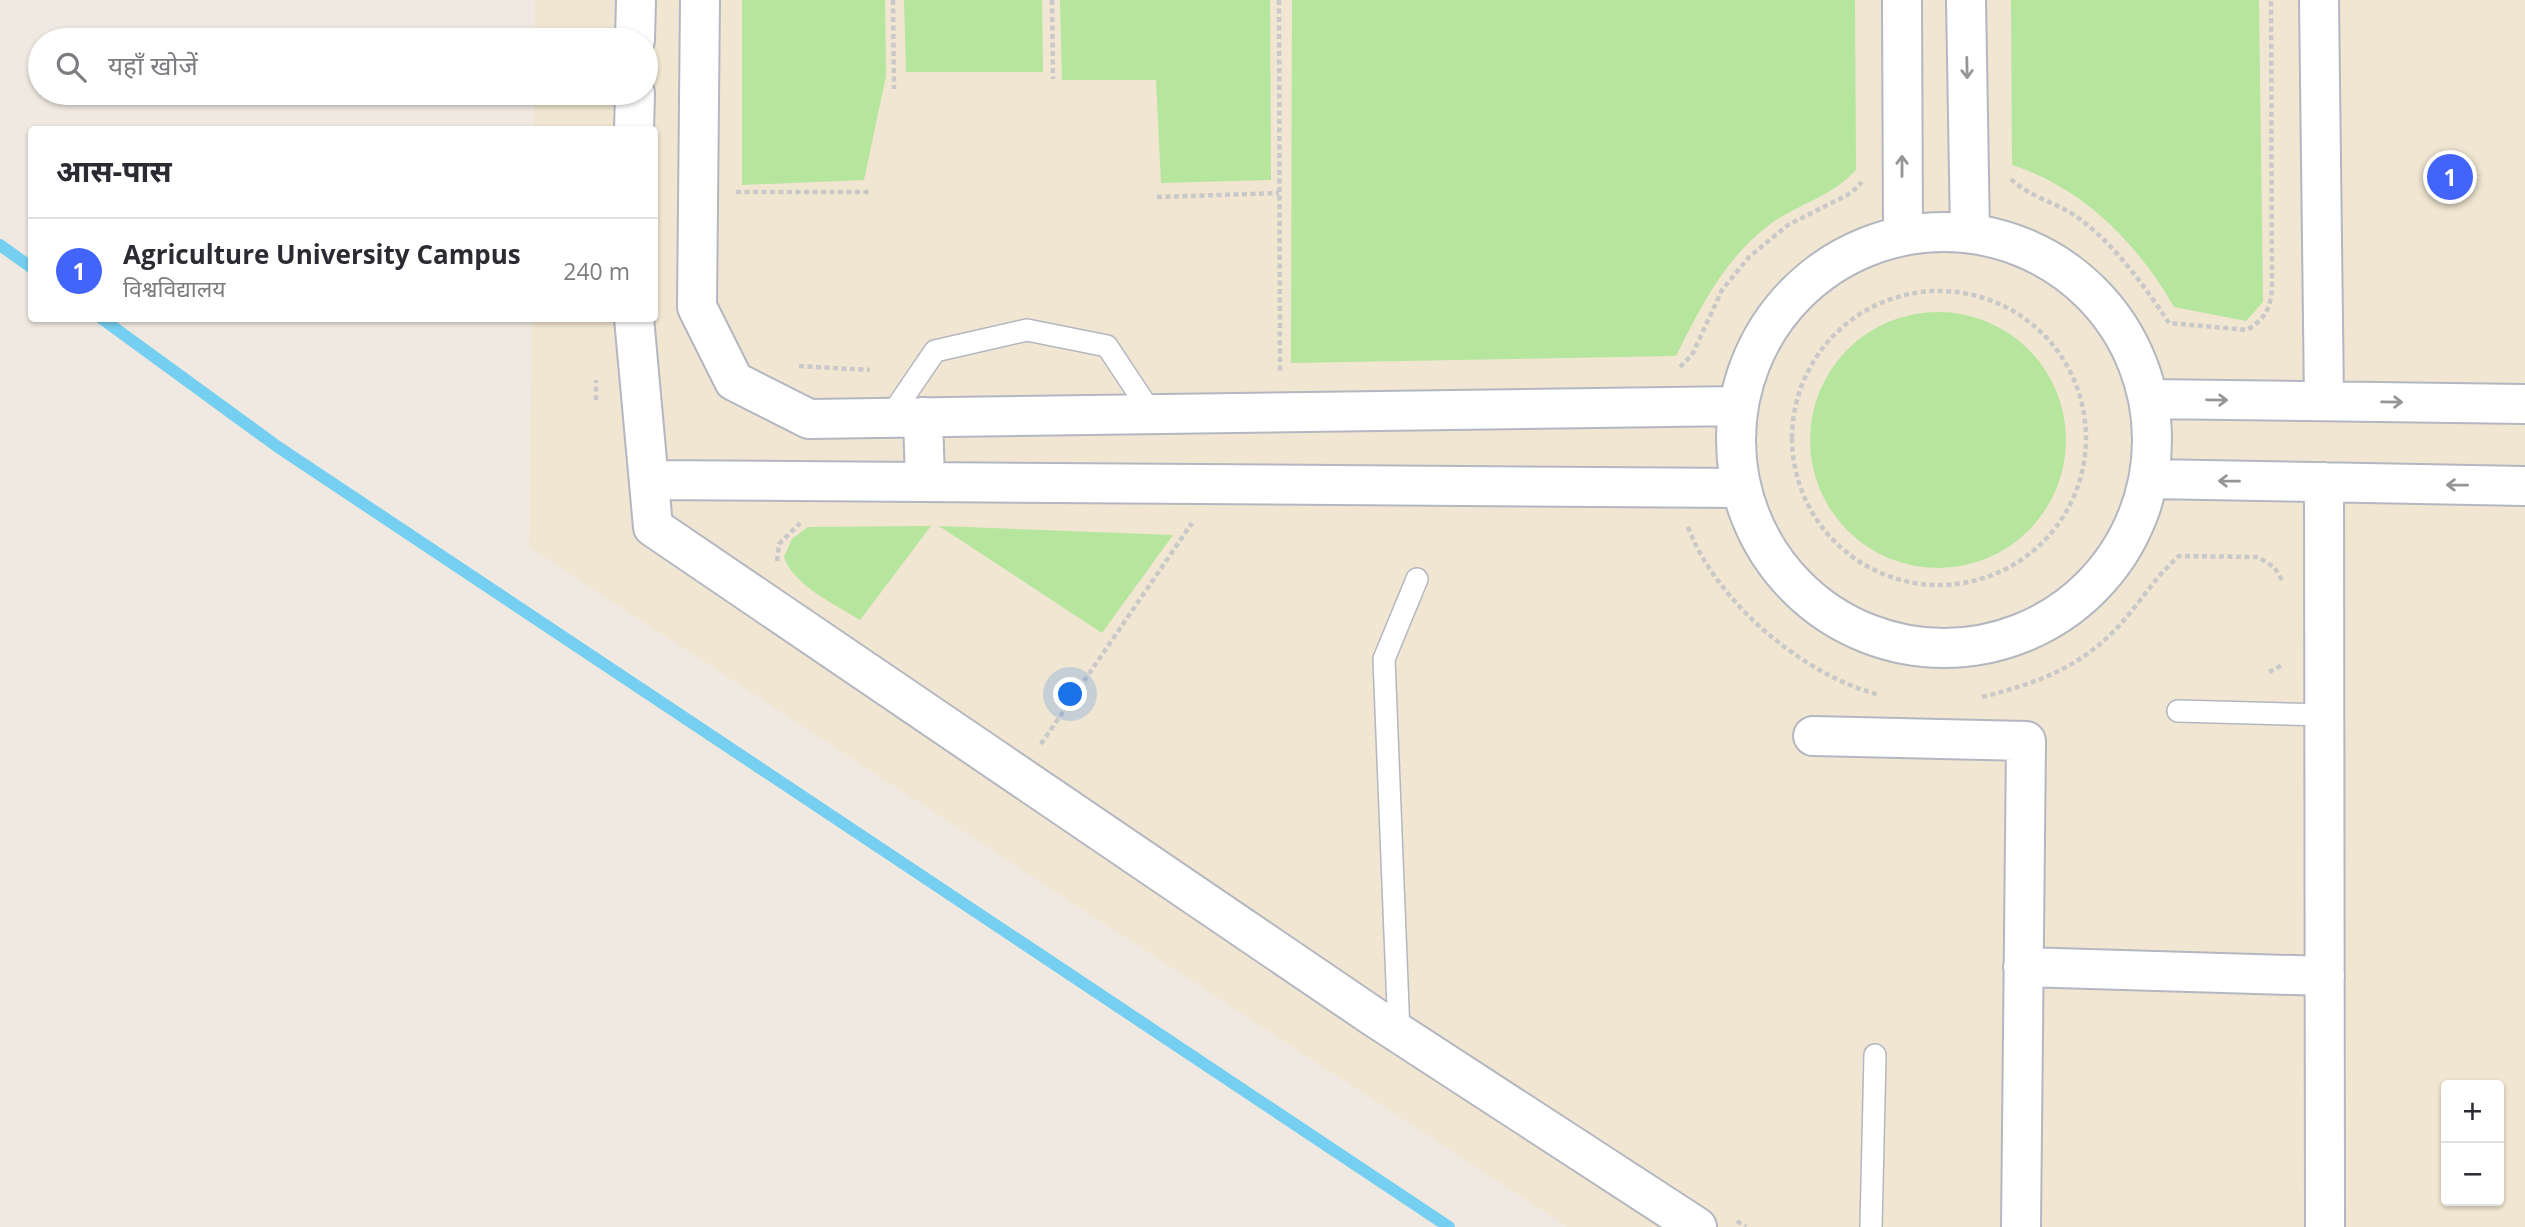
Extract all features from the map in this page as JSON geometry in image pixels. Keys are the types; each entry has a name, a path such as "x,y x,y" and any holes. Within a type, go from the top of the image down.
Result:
{"street":[{"path":"635,28 636,0"},
{"path":"701,0 697,307 734,381 808,419 1739,405"},
{"path":"1902,0 1903,234"},
{"path":"1966,0 1970,232"},
{"path":"2319,0 2324,401"},
{"path":"634,126 635,105"},
{"path":"1970,232 2036,252 2091,291 2132,346 2152,411 2151,479 2127,545 2082,599 2022,636 1953,650 1883,642 1819,609 1770,558 1740,488 1734,424 1750,358 1787,301 1839,258 1903,234 1970,232"},
{"path":"634,322 653,527 1399,1033 1697,1227"},
{"path":"2148,399 2525,404"},
{"path":"906,417 925,481"},
{"path":"2151,479 2525,486"},
{"path":"649,480 1740,488"},
{"path":"2324,482 2325,1227"},
{"path":"1813,736 2026,741 2021,1227"},
{"path":"2023,967 2325,976"}],"lane":[{"path":"906,417 936,351 1027,330 1107,346 1152,414"},
{"path":"1399,1033 1384,659 1417,579"},
{"path":"2178,711 2324,715"},
{"path":"1871,1227 1875,1055"}],"path":[{"path":"893,0 894,89"},
{"path":"1052,0 1053,79"},
{"path":"1279,0 1280,374"},
{"path":"2005,172 2019,187 2052,201 2082,220 2111,247 2169,323 2247,330 2256,325 2271,306 2272,287 2272,0"},
{"path":"1675,372 1692,355 1722,290 1749,257 1788,225 1851,192 1862,182 1866,172"},
{"path":"734,178 734,206"},
{"path":"734,192 872,192"},
{"path":"1157,197 1279,193"},
{"path":"1938,290 1988,298 2031,323 2065,360 2085,407 2087,457 2072,505 2042,545 2001,573 1956,586 1909,583 1865,566 1829,537 1803,497 1792,452 1795,405 1812,362 1845,323 1888,299 1938,290"},
{"path":"793,366 870,370"},
{"path":"778,570 779,544 801,522"},
{"path":"1178,522 1206,522"},
{"path":"1036,750 1192,522"},
{"path":"1686,522 1693,542 1723,587 1773,638 1813,668 1851,687 1883,696"},
{"path":"1975,698 2034,684 2085,657 2116,629 2179,556 2258,556 2274,567 2285,584"},
{"path":"2269,672 2282,666 2291,657"}],"shaded area":[{"path":"535,0 2525,0 2525,1227 1568,1227 529,547 532,322 658,322 658,126 534,126 534,105 658,105 658,28 535,28"}],"green space":[{"path":"742,0 885,0 886,76 864,180 742,185"},
{"path":"904,0 1042,0 1043,72 906,72"},
{"path":"1060,0 1270,0 1271,180 1161,183 1156,80 1062,80"},
{"path":"1292,0 1855,0 1856,170 1836,187 1791,211 1753,238 1715,285 1676,356 1291,363"},
{"path":"2011,0 2259,0 2263,302 2246,321 2174,307 2144,261 2106,221 2063,188 2012,165"},
{"path":"1925,312 1951,312 1987,321 2009,333 2029,349 2045,369 2057,391 2064,415 2064,465 2057,489 2045,511 2029,531 2009,547 1987,559 1951,568 1925,568 1889,559 1867,547 1847,531 1831,511 1819,489 1810,453 1810,427 1819,391 1831,369 1847,349 1867,333 1889,321"},
{"path":"931,526 860,620 806,585 789,567 784,557 792,539 808,527"},
{"path":"939,526 1173,535 1102,633"}],"waterway":[{"path":"0,245 28,265"},
{"path":"106,322 278,447 1449,1227"}],"place":[{"name":"Agriculture University Campus","path":"2450,177"}]}
